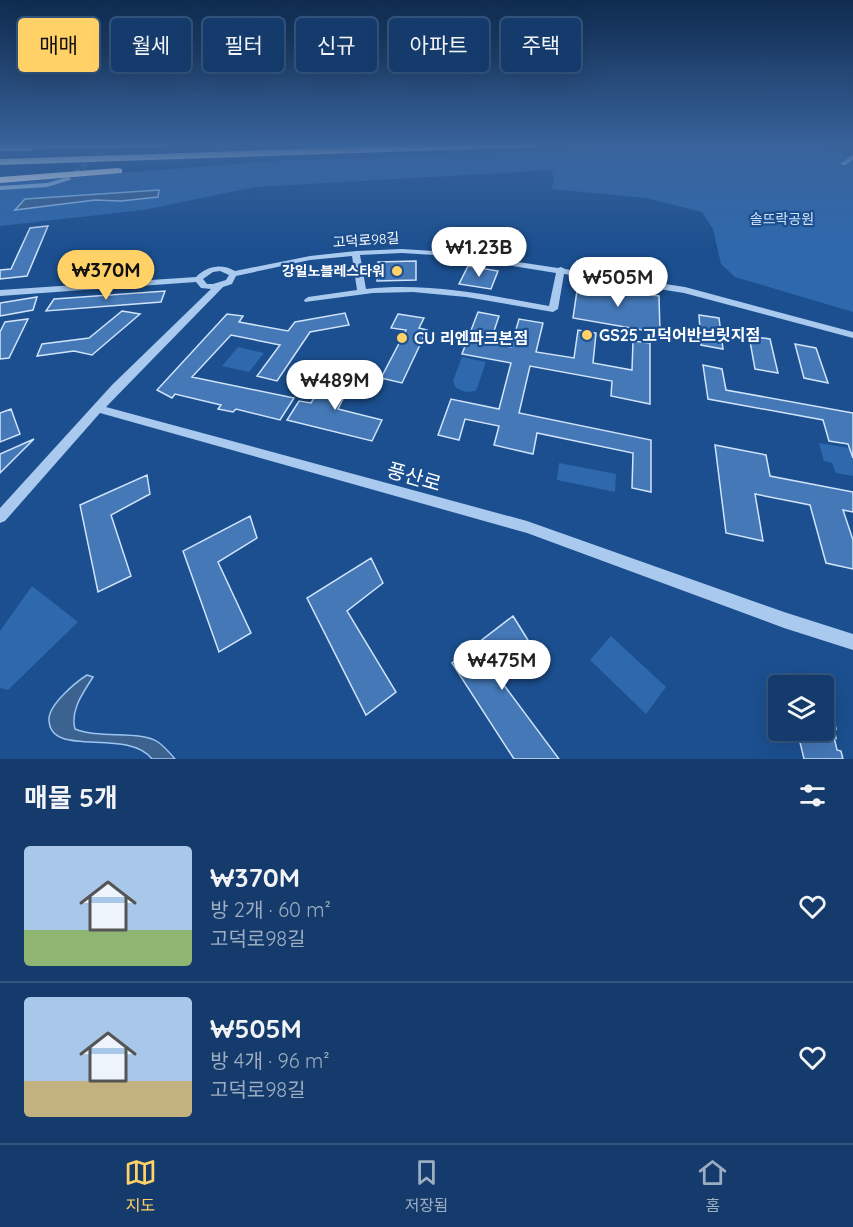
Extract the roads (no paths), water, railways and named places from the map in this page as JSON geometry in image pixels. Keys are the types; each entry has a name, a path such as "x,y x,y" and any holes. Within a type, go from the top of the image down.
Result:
{"highway":[{"path":"1,182 29,179"}],"street":[{"path":"1,182 47,185 67,179"},
{"name":"고덕로98길","path":"233,274 310,258 356,253 402,251 450,254 685,290 853,335"},
{"path":"356,253 362,292"},
{"path":"0,293 198,279 203,273 215,269 228,269 233,274 229,282 219,286 204,286 198,279"},
{"path":"308,300 396,289 437,291 553,309 561,270"},
{"path":"0,517 116,388 219,286"},
{"name":"풍산로","path":"99,409 527,527 784,620 853,642"}],"place":[{"name":"강일노블레스타워","path":"397,271"},
{"name":"GS25 고덕어반브릿지점","path":"587,335"},
{"name":"CU 리엔파크본점","path":"402,338"}],"park label":[{"name":"솔뜨락공원","path":"782,219"}]}
